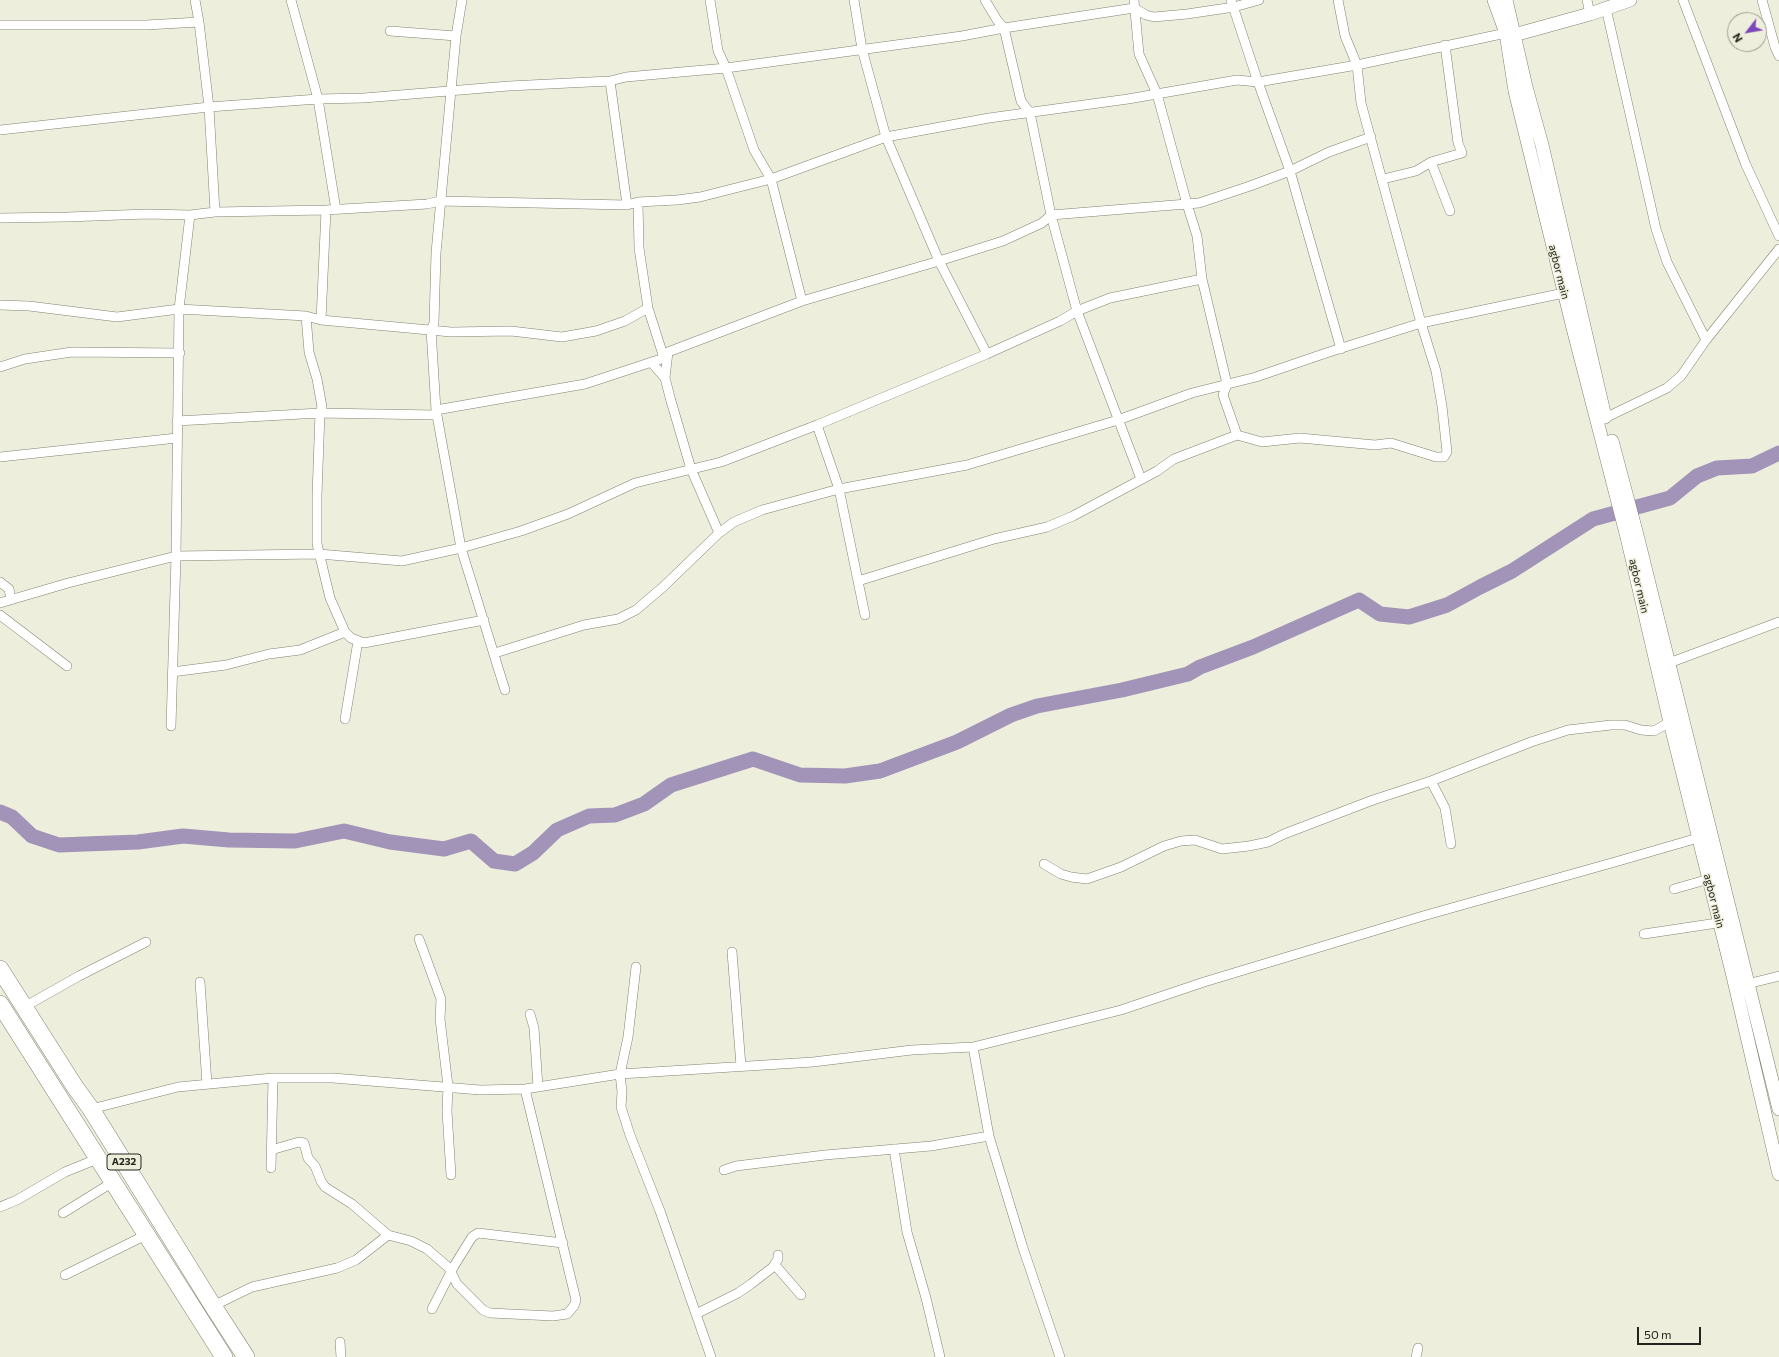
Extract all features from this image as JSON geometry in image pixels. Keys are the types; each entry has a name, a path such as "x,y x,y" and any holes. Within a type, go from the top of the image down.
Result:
{"highway":[{"name":"A232","path":"0,969 75,1087 91,1109 246,1357"},
{"name":"A232","path":"0,1004 224,1357"},
{"path":"31,1052 47,1043"}],"main road":[{"name":"agbor main","path":"1494,0 1510,34 1542,144 1579,327 1624,501"},
{"name":"agbor main","path":"1506,0 1515,91 1564,292 1579,327 1605,418 1632,536 1670,722 1720,923 1779,1174"},
{"path":"1510,34 1590,14 1630,0"},
{"name":"agbor main","path":"1632,536 1669,663 1779,1109"}],"street":[{"path":"195,0 209,107 215,212"},
{"path":"291,0 318,99 336,210"},
{"path":"462,0 456,36 452,91 440,201 436,253 434,323 431,330 436,412 461,548 495,653 505,690"},
{"path":"710,0 718,51 726,68 754,150 771,179 802,301"},
{"path":"854,0 862,49 886,137 939,262 987,354"},
{"path":"985,0 997,20 1004,28 1021,101 1030,113 1051,215 1077,311 1141,479"},
{"path":"1134,4 1146,15 1154,17 1187,14 1232,4 1259,0"},
{"path":"858,582 994,539 1047,527 1073,516 1157,471 1174,459 1237,436 1262,442 1300,438 1375,445 1391,443 1436,457 1444,457 1447,452 1442,406 1436,371 1421,323 1361,103 1357,65 1345,36 1338,0"},
{"path":"1587,0 1590,14"},
{"path":"1683,0 1746,165 1779,236"},
{"path":"1762,0 1775,47 1779,56"},
{"path":"0,130 209,107 610,81 726,68 962,36 1134,4"},
{"path":"1134,4 1139,54 1157,94 1197,236 1202,279 1227,384 1222,395 1237,436"},
{"path":"1232,4 1290,171 1340,348"},
{"path":"1606,8 1656,229 1667,262 1706,340"},
{"path":"0,25 146,25 199,22"},
{"path":"390,31 456,36"},
{"path":"0,218 147,214 190,215 215,212 336,210 427,204 440,201 626,205 638,202 677,200 700,197 771,179 886,137 1237,80 1258,82 1357,65 1445,45 1510,34"},
{"path":"1383,180 1416,171 1431,162 1462,153 1458,143 1445,45"},
{"path":"610,81 626,205"},
{"path":"177,421 320,413 436,412 585,384 651,362 802,301 939,262 1003,241 1042,223 1051,215 1199,203 1290,171 1329,152 1371,137"},
{"path":"1431,162 1450,211"},
{"path":"638,202 639,248 648,308 666,355 665,378 691,469 719,533"},
{"path":"321,320 326,210"},
{"path":"171,726 176,556 177,421 180,353 179,309 190,215"},
{"path":"1605,418 1667,388 1681,376 1706,340 1779,248"},
{"path":"0,603 68,582 176,556 319,554 402,561 461,548 521,531 568,514 635,483 721,462 817,425 987,354 1060,321 1077,311 1110,298 1202,279"},
{"path":"495,653 584,624 618,619 636,610 663,587 719,533 734,522 762,510 839,489 967,465 1118,420 1192,393 1256,377 1340,348 1421,323 1564,292"},
{"path":"0,305 29,306 118,317 179,309 306,316 321,320 451,332 511,331 562,337 596,331 625,321 648,308"},
{"path":"306,316 309,352 317,379 322,405 320,413 317,495 317,544 330,598 345,632 351,638 364,642 382,640 484,620"},
{"path":"0,366 25,359 72,352 180,353"},
{"path":"651,362 665,378"},
{"path":"817,425 839,489 865,615"},
{"path":"0,457 177,438"},
{"path":"0,582 9,589 11,599"},
{"path":"0,615 67,666"},
{"path":"1669,663 1779,622"},
{"path":"172,672 226,665 269,654 300,650 345,632"},
{"path":"345,719 358,641"},
{"path":"1044,864 1062,874 1086,879 1121,867 1164,846 1181,841 1195,840 1222,849 1268,842 1284,834 1373,800 1431,781 1531,742 1568,730 1611,725 1654,731 1670,722"},
{"path":"1431,781 1445,808 1451,844"},
{"path":"91,1109 178,1087 273,1078 333,1078 448,1086 480,1090 525,1089 620,1074 813,1062 912,1050 973,1047 1121,1010 1204,982 1423,916 1698,838"},
{"path":"1674,889 1709,879"},
{"path":"1644,934 1733,920"},
{"path":"419,939 442,999 440,1019 448,1086 447,1111 451,1175"},
{"path":"24,1007 86,972 146,942"},
{"path":"732,952 741,1066"},
{"path":"636,967 628,1037 620,1074 622,1092 621,1107 660,1211 710,1357"},
{"path":"1747,984 1779,976"},
{"path":"200,982 208,1084"},
{"path":"530,1014 534,1028 538,1087"},
{"path":"973,1047 989,1136 1023,1248 1060,1357"},
{"path":"271,1168 273,1078"},
{"path":"271,1150 299,1142 304,1143 308,1158 315,1166 325,1187 352,1204 388,1235 411,1241 427,1249 452,1272 457,1284 483,1310 490,1313 562,1316 570,1311 576,1300 525,1089"},
{"path":"724,1170 736,1166 817,1156 931,1146 989,1136"},
{"path":"894,1149 907,1232 940,1357"},
{"path":"0,1207 17,1200 65,1172 97,1159"},
{"path":"63,1213 114,1182"},
{"path":"432,1309 472,1236 478,1233 563,1243"},
{"path":"65,1275 146,1235"},
{"path":"213,1306 252,1287 338,1268 356,1260 388,1235"},
{"path":"696,1314 738,1293 775,1265 778,1255"},
{"path":"775,1265 801,1295"},
{"path":"340,1342 341,1357"}],"waterway":[{"path":"0,812 12,817 32,836 59,845 138,842 183,836 229,840 295,841 344,831 390,842 444,849 471,841 494,861 515,864 533,853 557,830 589,816 615,815 644,804 671,785 753,759 800,775 845,776 880,771 957,742 1011,715 1037,706 1122,690 1188,674 1200,667 1253,647 1359,600 1380,614 1409,617 1447,605 1512,571 1593,519 1670,498 1697,476 1717,468 1752,466 1779,453"}]}
